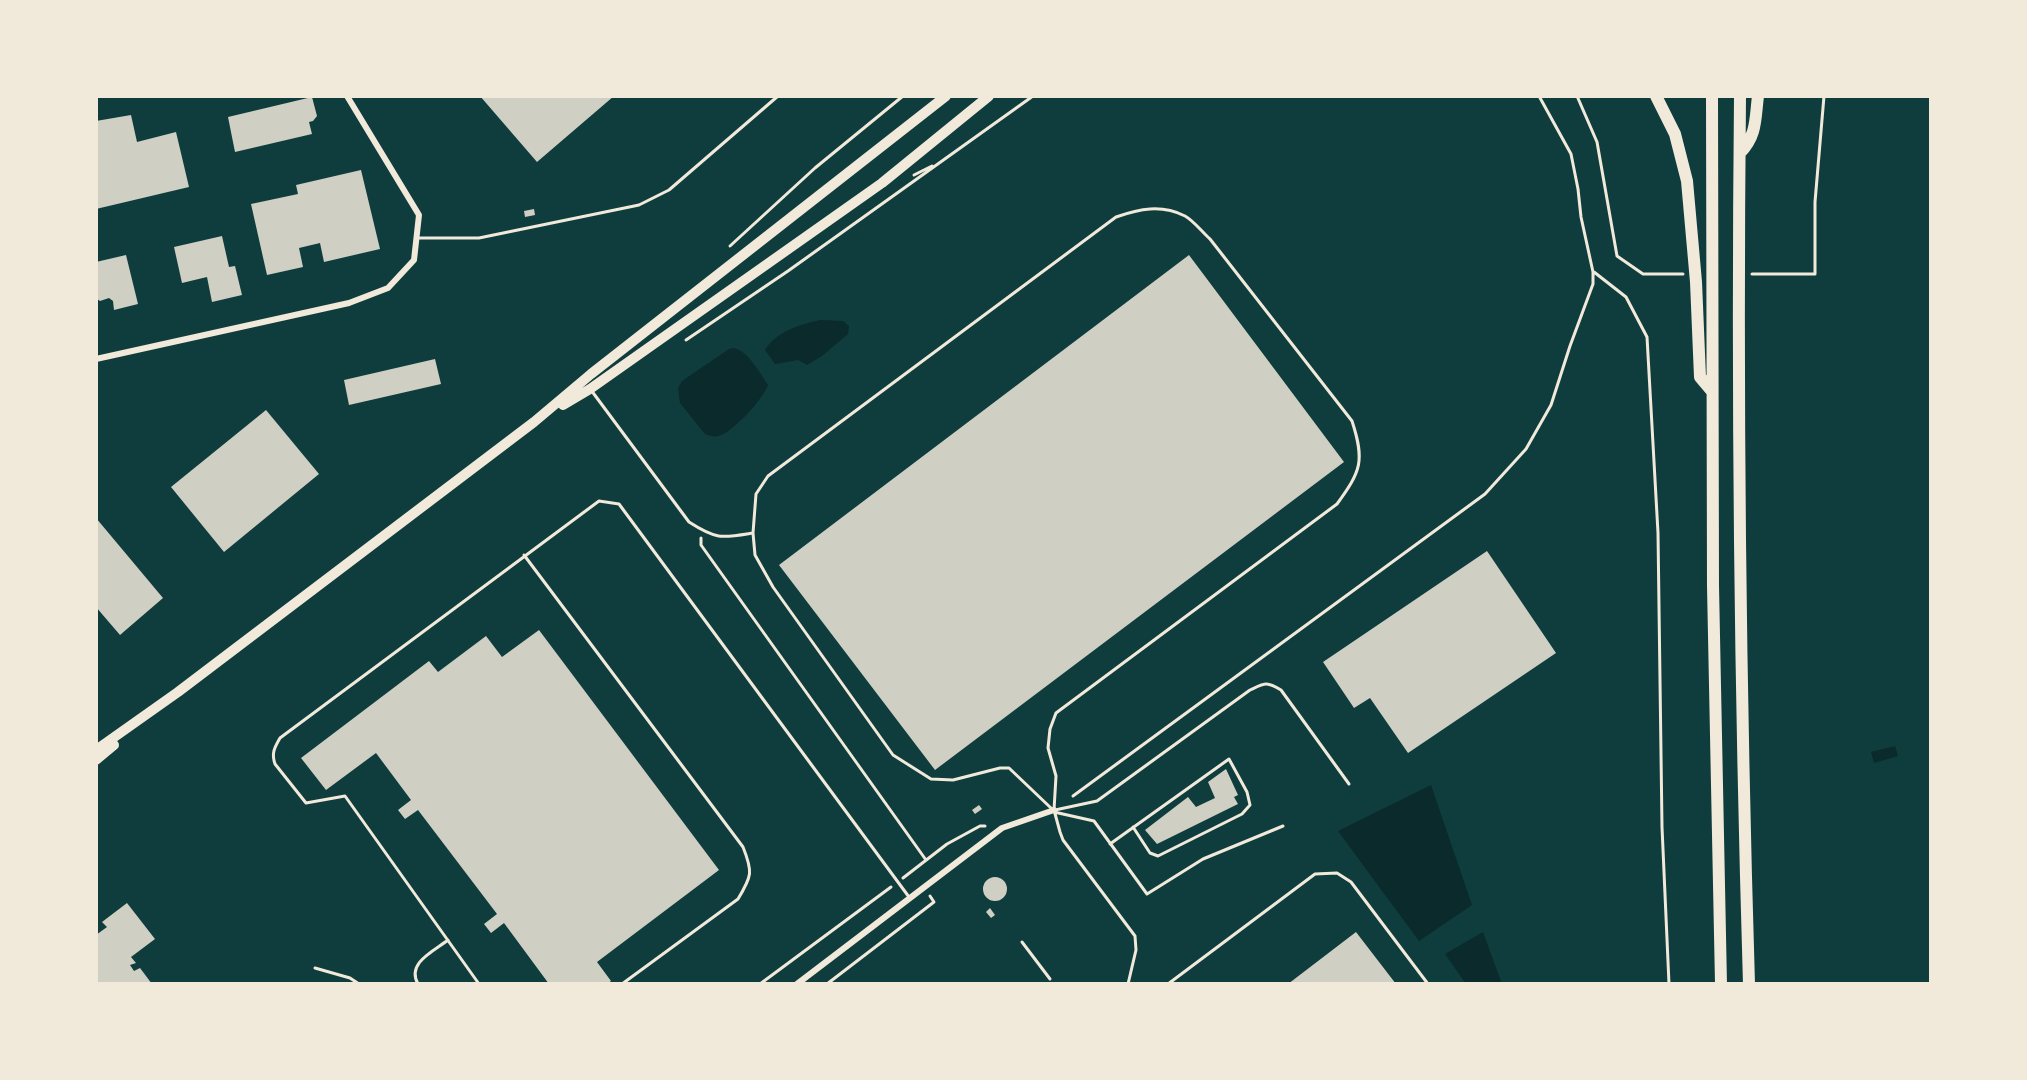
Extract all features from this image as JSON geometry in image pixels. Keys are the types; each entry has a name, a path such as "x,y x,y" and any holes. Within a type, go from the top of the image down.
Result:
{"highway":[{"path":"1656,96 1675,134 1687,181 1696,282 1700,377 1711,390"},
{"path":"1712,96 1711,390 1714,690 1721,984"},
{"path":"1740,96 1740,491 1749,984"},
{"path":"1740,153 1750,142 1758,96"}],"main road":[{"path":"96,750 178,692 534,422 591,374 945,96"},
{"path":"534,422 590,389 882,183 989,96"},
{"path":"96,760 178,692"}],"street":[{"path":"96,359 359,299 388,288 414,260 419,214 347,96"},
{"path":"797,984 1002,828 1054,811"}],"lane":[{"path":"416,238 479,238 639,205 669,190 778,96"},
{"path":"1128,984 1136,950 1135,936 1063,840 1054,811 1056,776 1048,747 1050,729 1056,712 1337,504 1355,479 1359,458 1359,443 1352,421 1210,239 1186,217 1158,208 1146,208 1116,217 768,476 756,494 753,533 755,555 773,587 893,755 931,779 953,780 1000,768 1009,768 1054,811 1094,821 1147,894 1203,860 1283,826"},
{"path":"590,389 689,522 700,530 721,538 753,533"},
{"path":"479,984 345,796 306,803 275,764 273,750 280,738 598,501 619,504 910,898"},
{"path":"524,555 743,847 751,868 750,881 738,899 622,984"},
{"path":"1054,811 1097,801 1250,690 1265,683 1270,683 1281,690 1349,784"},
{"path":"1110,844 1133,827 1229,759 1250,805 1242,814 1158,856 1150,853 1133,827"},
{"path":"1168,984 1315,874 1337,873 1351,882 1428,984"},
{"path":"418,984 415,970 418,963 448,940"},
{"path":"1022,942 1050,979"},
{"path":"315,968 350,978 359,984"}],"path":[{"path":"728,249 815,168 903,96"},
{"path":"683,341 788,271 1033,96"},
{"path":"1073,796 1485,494 1526,449 1551,405 1593,284 1593,272 1571,154 1539,96"},
{"path":"1577,96 1597,142 1617,256 1643,274"},
{"path":"1800,274 1815,274 1815,202 1824,96"},
{"path":"1593,272 1626,297 1647,337 1658,533 1662,827 1669,984"},
{"path":"700,530 701,544 926,860"},
{"path":"760,984 947,844 980,826 1002,828"},
{"path":"827,984 934,902 924,887"}],"water":[{"path":"820,320 843,321 849,326 848,334 822,356 807,365 798,360 775,364 765,350 770,343 782,333"},
{"path":"734,348 749,358 768,385 754,406 732,428 719,436 705,434 680,403 678,388 682,381 729,349"},
{"path":"1895,746 1898,756 1874,763 1871,752"},
{"path":"1431,785 1472,905 1419,941 1338,831"},
{"path":"1483,932 1502,984 1466,984 1445,954"}],"building":[{"path":"480,96 614,96 537,162"},
{"path":"312,97 317,116 309,122 312,134 235,152 228,117"},
{"path":"131,115 137,142 176,132 189,187 96,209 96,121"},
{"path":"361,170 380,249 324,262 320,243 299,248 303,267 267,275 251,204 298,194 296,185"},
{"path":"534,209 535,215 525,217 524,211"},
{"path":"222,236 229,267 235,266 242,295 212,302 207,277 182,283 174,247"},
{"path":"126,255 138,304 114,310 113,301 109,298 100,301 97,299 96,262"},
{"path":"1189,255 1344,462 935,770 779,565"},
{"path":"435,359 441,384 349,405 344,380"},
{"path":"266,410 319,474 224,552 171,487"},
{"path":"96,518 163,598 120,635 96,607"},
{"path":"1487,551 1556,653 1408,753 1370,698 1354,708 1323,662"},
{"path":"539,630 719,870 597,962 611,981 607,984 549,984 504,923 491,933 484,924 497,914 418,810 405,819 398,810 411,800 376,753 326,790 301,758 429,661 438,672 486,636 502,657"},
{"path":"1226,769 1238,795 1234,797 1238,804 1157,844 1145,830 1188,797 1196,807 1215,798 1208,782"},
{"path":"979,805 982,809 975,814 972,810"},
{"path":"995,877 1003,881 1007,889 1003,897 995,901 987,897 983,889 987,881"},
{"path":"127,903 155,939 131,957 136,963 130,965 134,971 140,968 152,984 96,984 96,935 107,927 102,922"},
{"path":"990,908 995,915 991,918 986,912"},
{"path":"1356,932 1396,984 1288,984"}]}
